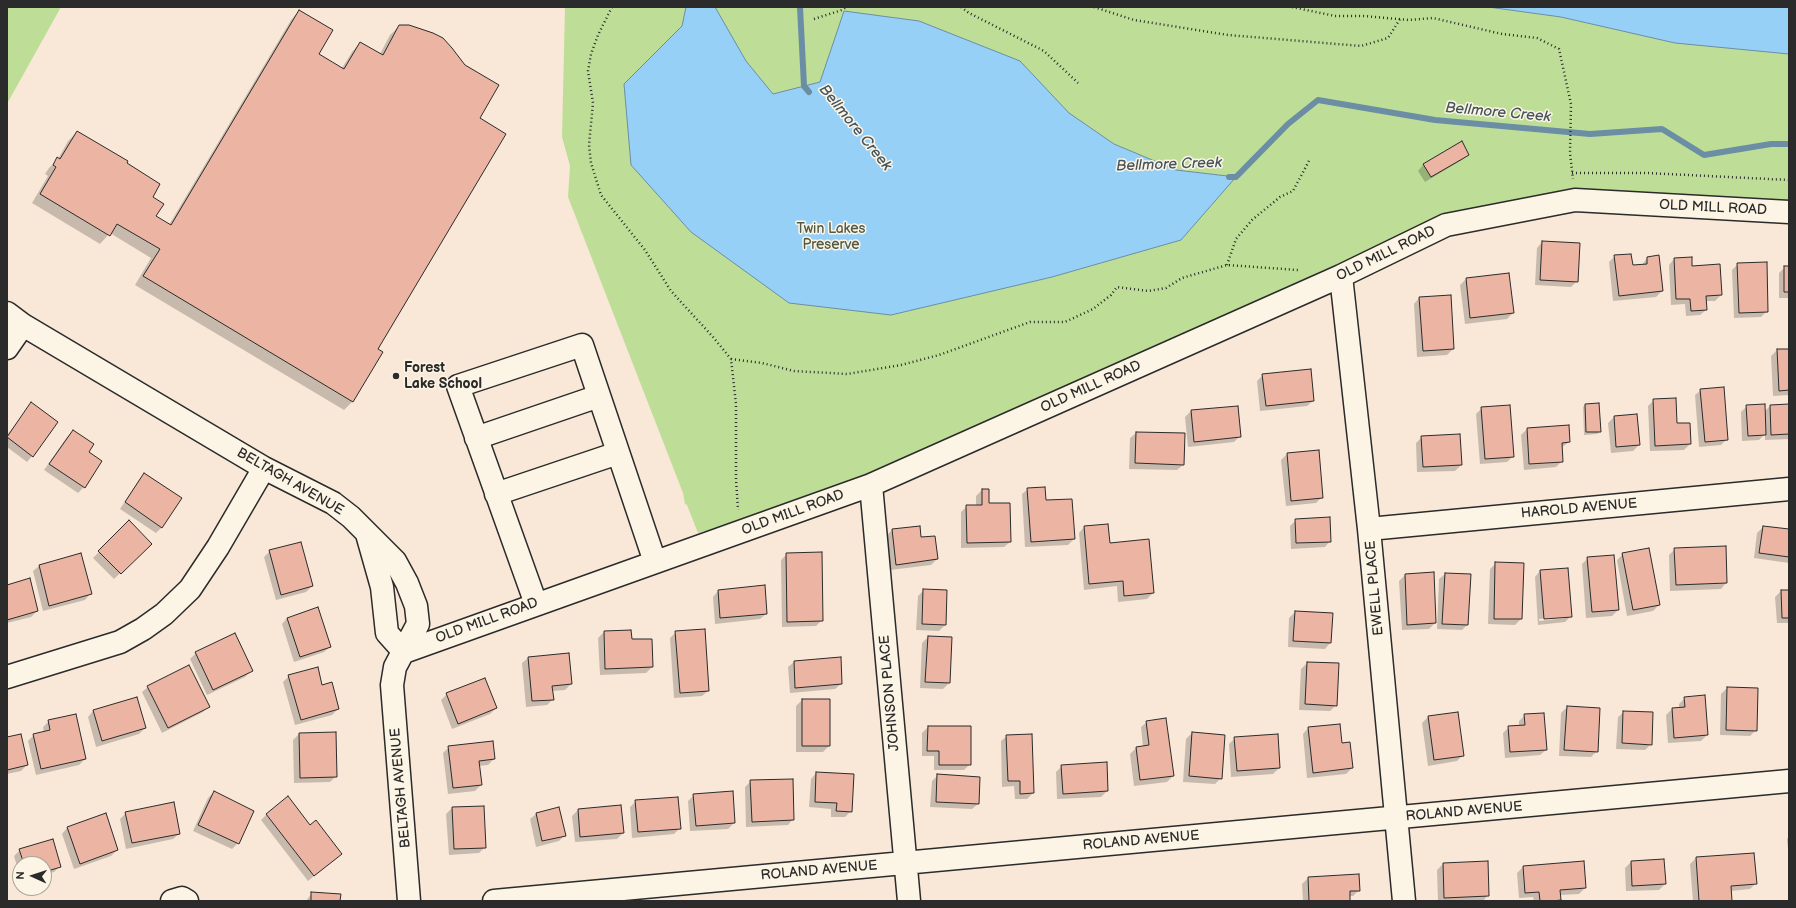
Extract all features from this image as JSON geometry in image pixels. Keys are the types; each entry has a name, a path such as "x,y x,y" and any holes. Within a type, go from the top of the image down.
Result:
{"street":[{"name":"OLD MILL ROAD","path":"404,652 739,533 871,484 1341,276 1446,224 1575,200 1789,212"},
{"name":"EWELL PLACE","path":"1341,276 1369,529 1404,901"},
{"path":"7,348 15,319"},
{"name":"BELTAGH AVENUE","path":"15,319 264,468 333,503 351,517 366,533 382,587 387,633 404,652 396,667 392,685 410,901"},
{"path":"536,604 458,386 582,345 655,562"},
{"path":"476,438 598,396"},
{"path":"496,494 618,453"},
{"path":"7,677 120,642 164,614 190,589 218,547 264,468"},
{"name":"JOHNSON PLACE","path":"871,484 909,901"},
{"name":"HAROLD AVENUE","path":"1369,529 1789,489"},
{"path":"366,533 395,561 407,583 416,606 418,624 404,652"},
{"name":"ROLAND AVENUE","path":"494,901 1789,781"},
{"path":"172,901 182,898 187,901"}],"path":[{"path":"612,7 598,35 591,54 588,71 593,103 589,145 590,157 601,195 646,250 671,291 731,359 736,404 736,478 739,533"},
{"path":"814,19 842,10 846,7"},
{"path":"961,7 969,13 1044,51 1078,82"},
{"path":"1094,7 1134,20 1228,35 1361,46 1388,38 1400,19"},
{"path":"1292,7 1335,16 1364,16 1400,19 1433,18 1502,34 1537,38 1559,49 1571,104 1570,147 1575,200"},
{"path":"1227,265 1236,239 1252,220 1280,197 1292,191 1310,159"},
{"path":"1572,173 1647,173 1789,180"},
{"path":"731,359 762,363 794,371 847,374 901,365 939,355 1030,322 1065,322 1093,309 1111,295 1117,286 1148,291 1166,288 1182,278 1227,265 1300,271"}],"green space":[{"path":"7,7 61,7 8,102 7,102"},
{"name":"Twin Lakes Preserve","path":"565,7 1789,7 1789,204 1477,209 1068,385 794,506 698,533 687,505 685,504 683,493 568,197 570,166 562,137"}],"water":[{"path":"686,7 715,7 746,61 773,94 820,82 844,11 919,21 1020,61 1069,113 1114,144 1176,170 1236,177 1181,240 1052,277 891,315 789,303 691,232 631,165 624,84 682,26"},
{"path":"1488,7 1789,7 1789,54 1675,43 1561,17"}],"building":[{"path":"299,10 333,30 319,54 344,69 360,42 383,55 399,25 409,25 443,38 465,65 499,85 480,118 506,134 378,349 383,352 353,402 143,276 160,249 117,224 110,236 40,194 56,167 53,165 57,157 60,159 77,131 128,161 127,163 160,184 153,197 164,204 156,216 171,225"},
{"path":"1462,141 1469,155 1431,177 1423,164"},
{"path":"1542,241 1580,243 1578,282 1540,280"},
{"path":"1631,254 1633,265 1647,264 1647,257 1659,255 1663,291 1619,296 1614,255"},
{"path":"1692,257 1692,266 1720,264 1722,295 1706,296 1707,310 1691,311 1690,299 1676,299 1674,258"},
{"path":"1767,262 1768,312 1739,313 1737,263"},
{"path":"1784,266 1789,266 1789,292 1784,292"},
{"path":"1509,273 1514,313 1470,318 1466,278"},
{"path":"1451,295 1454,349 1423,351 1419,297"},
{"path":"1777,349 1789,349 1789,390 1779,391"},
{"path":"1311,369 1314,401 1266,406 1262,374"},
{"path":"1724,387 1728,440 1705,442 1700,389"},
{"path":"1676,398 1677,423 1690,423 1691,444 1655,446 1653,399"},
{"path":"31,402 58,422 33,457 7,437"},
{"path":"1599,403 1601,432 1586,432 1585,404"},
{"path":"1765,404 1766,435 1748,436 1746,405"},
{"path":"1789,404 1789,434 1771,435 1770,405"},
{"path":"1510,405 1514,457 1485,459 1481,407"},
{"path":"1238,406 1241,437 1194,442 1191,410"},
{"path":"1637,414 1640,445 1616,447 1614,416"},
{"path":"1569,425 1570,442 1562,443 1563,462 1529,464 1527,428"},
{"path":"73,430 94,444 89,452 102,461 85,488 49,464"},
{"path":"1136,432 1185,433 1184,465 1135,463"},
{"path":"1460,434 1462,465 1423,467 1421,436"},
{"path":"1319,450 1323,498 1291,501 1287,453"},
{"path":"144,473 182,498 162,528 125,502"},
{"path":"1045,487 1046,500 1072,499 1075,539 1031,542 1027,488"},
{"path":"982,489 989,489 989,503 1010,503 1011,542 967,543 966,505 982,505"},
{"path":"1330,517 1331,542 1296,543 1295,519"},
{"path":"129,520 152,544 121,574 98,551"},
{"path":"1108,524 1110,543 1149,539 1154,593 1124,596 1123,581 1089,584 1084,526"},
{"path":"920,526 921,537 935,536 938,559 896,565 892,529"},
{"path":"1763,526 1789,529 1789,557 1759,553"},
{"path":"301,542 313,586 281,595 269,550"},
{"path":"1726,546 1727,583 1676,585 1674,548"},
{"path":"1649,548 1660,605 1633,610 1622,553"},
{"path":"822,552 823,621 787,622 786,553"},
{"path":"81,553 92,594 49,606 39,565"},
{"path":"1614,555 1619,610 1592,612 1587,557"},
{"path":"1495,562 1524,563 1522,619 1494,619"},
{"path":"1568,568 1572,617 1544,619 1540,570"},
{"path":"1434,572 1436,623 1407,625 1405,574"},
{"path":"1445,573 1471,574 1468,625 1442,624"},
{"path":"30,578 38,611 7,620 7,585"},
{"path":"765,585 767,614 720,618 718,590"},
{"path":"923,589 947,590 946,625 922,624"},
{"path":"1781,590 1789,590 1789,618 1782,618"},
{"path":"318,607 331,647 300,657 287,618"},
{"path":"1295,611 1333,613 1331,643 1293,641"},
{"path":"705,629 709,691 680,693 675,631"},
{"path":"631,630 632,639 652,639 653,667 605,669 604,631"},
{"path":"235,633 253,671 213,690 195,652"},
{"path":"928,636 952,637 950,683 925,682"},
{"path":"569,653 572,684 552,686 554,700 532,701 528,657"},
{"path":"841,657 842,684 795,688 794,661"},
{"path":"1307,662 1339,663 1337,706 1305,704"},
{"path":"189,665 210,707 168,728 147,686"},
{"path":"318,667 322,685 332,682 339,709 301,720 288,675"},
{"path":"485,678 497,708 458,724 446,693"},
{"path":"1727,687 1758,688 1757,731 1726,730"},
{"path":"1705,695 1708,735 1674,738 1672,708 1685,707 1684,697"},
{"path":"137,697 146,728 102,741 93,710"},
{"path":"802,699 830,699 830,746 802,746"},
{"path":"1567,706 1600,708 1598,752 1564,750"},
{"path":"1623,711 1653,712 1652,745 1622,743"},
{"path":"1458,712 1464,756 1434,760 1428,716"},
{"path":"1544,713 1547,750 1510,752 1508,726 1525,725 1524,714"},
{"path":"76,714 86,759 41,769 33,734 50,730 48,720"},
{"path":"1166,718 1174,776 1140,780 1136,747 1149,745 1146,721"},
{"path":"1340,724 1342,743 1350,742 1353,768 1313,773 1308,727"},
{"path":"928,726 971,726 971,765 939,765 939,751 927,751"},
{"path":"336,732 337,777 300,778 299,733"},
{"path":"1192,732 1225,735 1222,779 1189,776"},
{"path":"21,734 28,765 7,770 7,737"},
{"path":"1032,734 1034,793 1020,794 1020,781 1008,781 1006,735"},
{"path":"1278,734 1280,768 1237,771 1234,737"},
{"path":"493,741 495,759 479,761 482,785 453,788 448,746"},
{"path":"1107,762 1108,791 1063,794 1061,765"},
{"path":"816,772 854,774 852,812 836,811 837,803 815,802"},
{"path":"937,774 980,777 979,804 936,802"},
{"path":"793,779 794,820 752,822 750,780"},
{"path":"214,791 254,811 239,844 198,825"},
{"path":"733,791 735,823 696,826 693,794"},
{"path":"288,796 310,825 316,820 342,854 314,876 266,814"},
{"path":"678,797 681,829 638,832 635,800"},
{"path":"174,802 180,834 132,843 125,812"},
{"path":"621,805 624,833 580,837 578,809"},
{"path":"484,806 486,848 454,849 452,807"},
{"path":"559,807 566,836 542,841 536,813"},
{"path":"106,813 118,850 80,864 67,827"},
{"path":"53,839 61,867 52,870 52,856 21,856 19,849"},
{"path":"1754,853 1757,884 1731,886 1732,901 1699,901 1696,857"},
{"path":"1664,859 1666,884 1632,886 1631,861"},
{"path":"1488,861 1489,896 1444,898 1443,863"},
{"path":"1584,861 1586,888 1560,890 1561,900 1552,901 1540,901 1539,892 1525,893 1523,866"},
{"path":"1359,874 1360,891 1350,891 1350,901 1309,901 1308,877"},
{"path":"311,892 341,894 340,901 311,901"}],"waterway":[{"name":"Bellmore Creek","path":"800,7 804,86 809,92"},
{"name":"Bellmore Creek","path":"1229,177 1236,177 1288,124 1318,100 1435,120 1590,134 1662,129 1704,155 1771,144 1789,144"}],"place":[{"name":"Forest Lake School","path":"396,376"}]}
